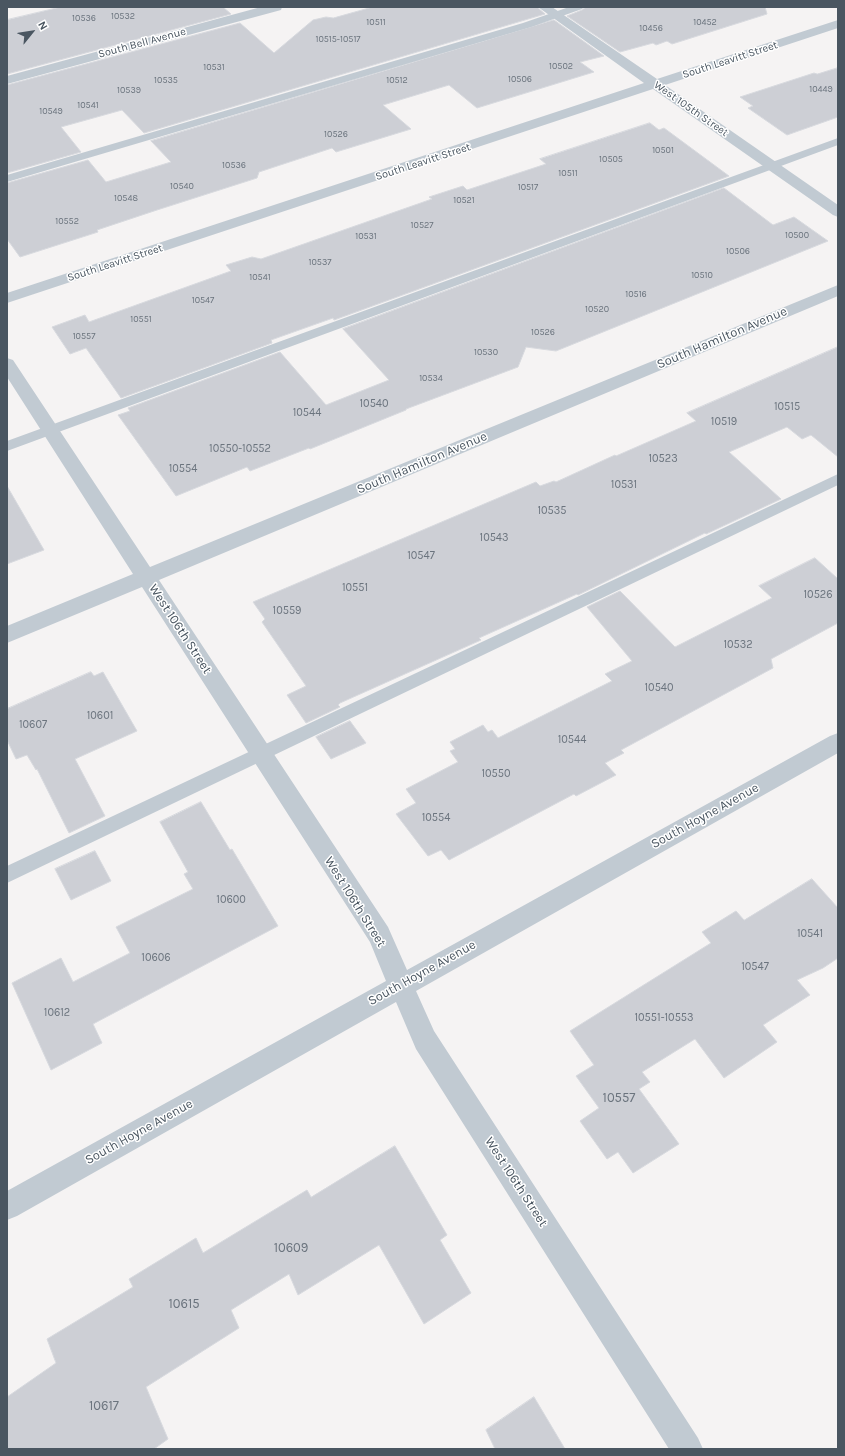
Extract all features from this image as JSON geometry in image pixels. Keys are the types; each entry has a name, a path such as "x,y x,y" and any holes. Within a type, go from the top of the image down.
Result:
{"street":[{"name":"South Bell Avenue","path":"7,80 276,7"},
{"name":"West 105th Street","path":"550,11 838,212"},
{"name":"South Leavitt Street","path":"7,298 838,24"},
{"name":"South Hamilton Avenue","path":"7,635 838,290"},
{"name":"West 106th Street","path":"7,364 379,935 425,1040 687,1449"},
{"name":"South Hoyne Avenue","path":"7,1206 400,985 838,742"}],"lane":[{"path":"7,180 550,11 579,7"},
{"path":"7,446 838,141"},
{"path":"7,875 838,479"}],"building":[{"path":"61,7 223,7 231,14 7,74 7,20"},
{"path":"373,7 537,7 545,14 144,133 122,110 61,127 81,152 7,173 7,85 240,23 274,53 313,20 326,17 333,18"},
{"path":"586,7 765,7 767,14 672,44 667,41 656,45 653,43 620,52 567,16"},
{"path":"554,20 604,56 580,62 594,72 477,108 449,85 383,105 411,129 336,152 332,148 259,172 257,178 97,230 98,232 20,257 7,239 7,183 88,160 106,182 171,162 151,141"},
{"path":"838,68 838,117 787,135 748,108 753,106 740,97 814,73 817,74"},
{"path":"650,123 659,130 664,128 729,176 334,320 333,318 271,340 272,343 121,398 86,348 70,354 52,327 85,315 89,322 231,271 226,265 252,257 261,259 432,199 429,197 463,186 467,190 546,164 540,159"},
{"path":"724,188 773,225 794,217 828,241 556,351 526,347 518,367 406,409 310,449 309,448 250,471 247,467 176,496 118,415 130,411 128,408 280,352 326,405 389,380 343,329"},
{"path":"838,347 838,457 811,435 802,439 787,427 729,452 781,499 706,534 705,533 578,595 577,594 479,638 481,640 340,703 338,705 340,707 306,723 287,695 306,686 262,622 265,619 253,602 536,482 540,486 554,481 556,482 615,455 616,456 696,421 687,413"},
{"path":"7,486 44,550 7,564"},
{"path":"815,558 838,579 838,623 771,659 773,668 621,750 624,753 605,763 616,775 576,796 574,794 449,860 441,850 428,856 396,814 416,803 406,789 458,762 450,751 455,749 450,742 483,725 488,732 492,730 498,738 612,681 605,674 632,661 587,607 620,591 675,647 772,598 759,586"},
{"path":"91,672 94,676 103,672 137,731 75,759 105,816 69,833 37,769 36,770 27,755 16,759 7,740 7,709"},
{"path":"350,721 366,743 331,759 316,737"},
{"path":"201,802 230,850 232,849 278,926 93,1024 102,1043 51,1070 12,983 61,958 73,982 130,953 116,927 193,889 184,874 188,872 160,822"},
{"path":"95,851 111,881 71,900 55,869"},
{"path":"812,879 838,908 838,958 823,968 797,980 810,995 763,1025 777,1042 724,1078 695,1039 642,1072 650,1082 639,1089 679,1144 633,1173 618,1152 607,1159 580,1121 599,1108 576,1076 594,1065 570,1031 711,943 702,932 736,911 744,920"},
{"path":"395,1146 447,1235 440,1240 471,1293 424,1324 379,1245 298,1295 289,1274 231,1310 239,1328 146,1387 168,1439 154,1449 7,1449 7,1397 56,1363 47,1339 133,1287 129,1279 196,1238 203,1253 307,1190 311,1197"},
{"path":"534,1397 565,1449 495,1449 486,1430"}]}
